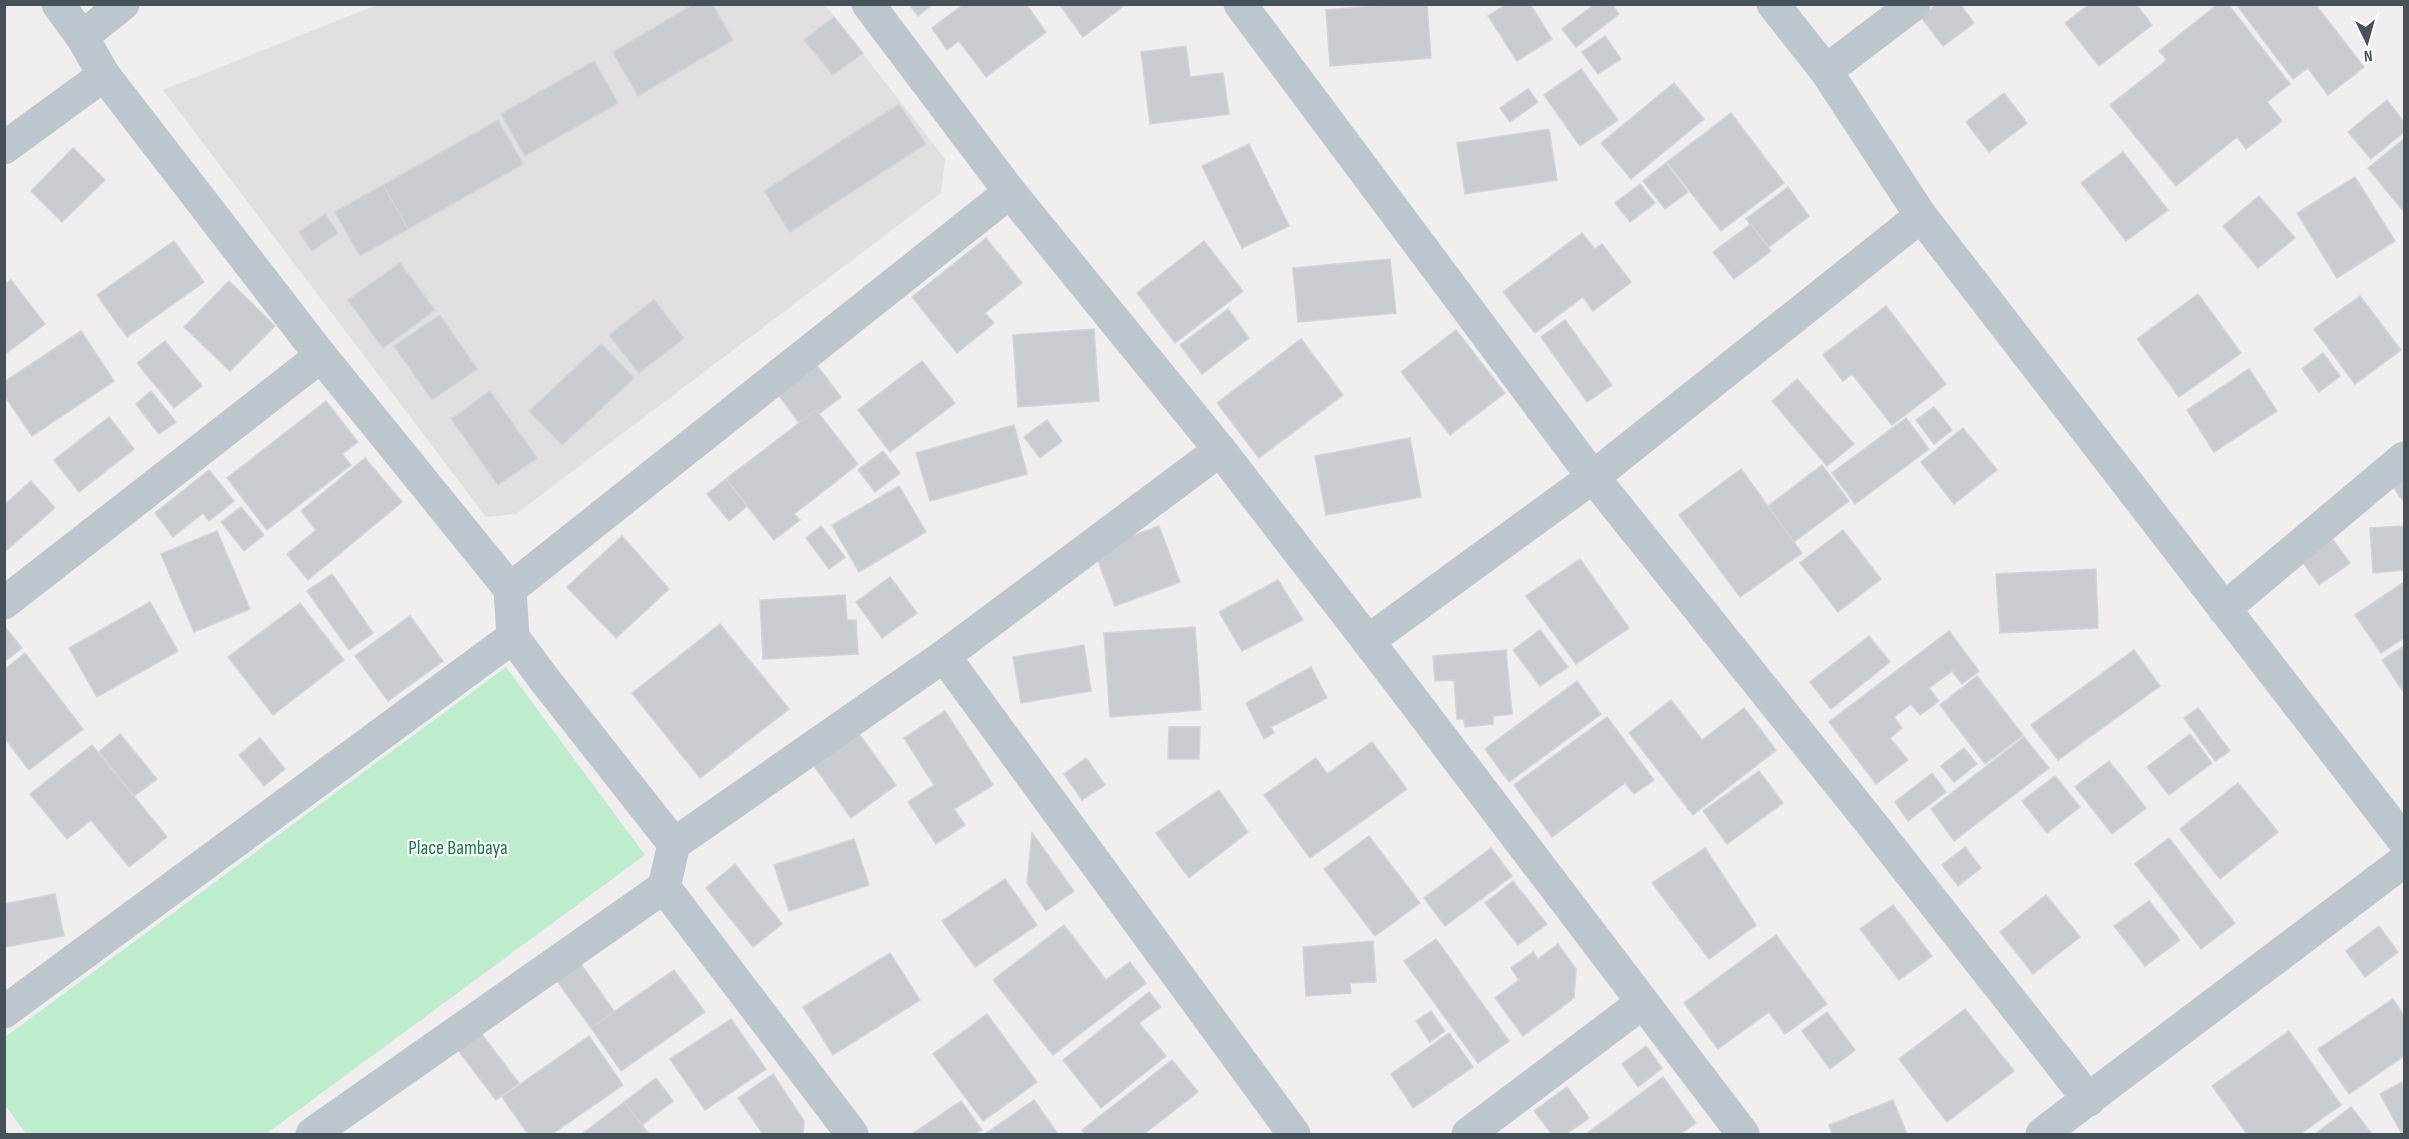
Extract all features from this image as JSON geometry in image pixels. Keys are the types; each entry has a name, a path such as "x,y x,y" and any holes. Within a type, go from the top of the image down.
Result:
{"street":[{"path":"58,4 82,37 104,75 321,356 510,589 513,637 674,844"},
{"path":"82,37 123,4"},
{"path":"868,4 1010,192 1220,450 1368,641 1743,1134"},
{"path":"1240,4 1593,477 1867,818 2088,1100"},
{"path":"1773,4 1826,71 1921,216 2404,842"},
{"path":"1826,71 1914,4"},
{"path":"4,148 104,75"},
{"path":"510,589 1010,192"},
{"path":"1368,641 1593,477 1921,216"},
{"path":"4,603 321,356"},
{"path":"312,1134 664,887 674,844 944,656 1220,450"},
{"path":"2224,609 2404,458"},
{"path":"4,1012 513,637"},
{"path":"944,656 1294,1134"},
{"path":"2042,1134 2404,861"},
{"path":"664,887 852,1134"},
{"path":"1468,1134 1642,1003"}],"shaded area":[{"path":"377,5 825,5 945,159 941,193 516,514 486,517 163,90"}],"green space":[{"name":"Place Bambaya","path":"506,667 645,855 266,1134 26,1134 5,1105 5,1037"}],"building":[{"path":"694,4 712,4 733,40 638,96 613,52"},
{"path":"909,4 933,4 918,16"},
{"path":"964,4 1026,4 1046,32 986,77 959,41 947,50 932,28"},
{"path":"1059,4 1126,4 1083,37"},
{"path":"1395,4 1427,4 1431,58 1330,66 1326,10"},
{"path":"1507,4 1530,4 1552,39 1517,61 1488,16"},
{"path":"1595,4 1612,4 1619,14 1576,47 1562,29"},
{"path":"1937,4 1960,4 1974,23 1943,46 1921,17"},
{"path":"2090,4 2136,4 2152,25 2099,66 2065,23"},
{"path":"2218,4 2228,4 2290,84 2267,102 2282,121 2246,149 2237,137 2176,186 2110,105 2167,60 2159,51"},
{"path":"2236,4 2315,4 2364,67 2328,95 2308,68 2293,79"},
{"path":"834,17 863,53 833,75 804,40"},
{"path":"1605,36 1621,59 1598,74 1582,52"},
{"path":"1186,46 1190,77 1223,73 1229,114 1150,124 1141,52"},
{"path":"594,61 618,103 525,156 501,114"},
{"path":"1581,69 1618,120 1580,146 1544,95"},
{"path":"1674,83 1704,119 1631,179 1601,143"},
{"path":"1528,89 1538,102 1510,122 1500,108"},
{"path":"2004,93 2027,123 1989,152 1966,122"},
{"path":"2387,100 2404,122 2404,132 2371,159 2348,132"},
{"path":"899,104 926,144 790,232 764,191"},
{"path":"1731,113 1784,183 1721,231 1667,162"},
{"path":"498,120 523,164 408,229 383,185"},
{"path":"1549,129 1557,180 1465,194 1457,143"},
{"path":"2404,139 2404,212 2368,168"},
{"path":"1249,144 1289,226 1242,248 1202,166"},
{"path":"73,148 105,180 62,222 31,191"},
{"path":"2123,152 2168,210 2126,241 2081,183"},
{"path":"1666,163 1688,192 1665,209 1643,181"},
{"path":"2355,177 2395,241 2337,278 2297,213"},
{"path":"1640,184 1655,203 1630,222 1615,203"},
{"path":"383,185 408,229 360,256 335,212"},
{"path":"1788,187 1809,216 1769,247 1746,219"},
{"path":"2259,196 2295,238 2258,268 2223,226"},
{"path":"325,214 338,233 312,251 299,232"},
{"path":"1751,224 1771,251 1734,279 1713,252"},
{"path":"1582,233 1595,249 1602,244 1631,282 1593,311 1583,297 1535,333 1503,292"},
{"path":"986,238 1022,283 985,313 994,323 957,353 912,297"},
{"path":"174,241 204,282 127,337 97,295"},
{"path":"1204,241 1243,291 1175,343 1137,293"},
{"path":"1390,259 1396,313 1298,322 1293,268"},
{"path":"400,263 435,310 383,348 348,300"},
{"path":"11,280 45,324 4,355 4,285"},
{"path":"229,281 275,326 230,371 184,327"},
{"path":"2198,294 2241,353 2179,397 2137,339"},
{"path":"2360,296 2401,350 2355,384 2314,329"},
{"path":"654,300 684,338 639,373 609,335"},
{"path":"1886,306 1946,384 1892,425 1852,374 1843,381 1823,355"},
{"path":"1228,309 1249,338 1202,374 1180,345"},
{"path":"440,315 477,369 432,400 394,346"},
{"path":"1565,320 1612,385 1587,402 1541,337"},
{"path":"1094,329 1099,401 1018,407 1013,335"},
{"path":"1456,330 1505,393 1450,435 1401,372"},
{"path":"81,331 114,381 32,436 4,395 4,382"},
{"path":"1301,339 1343,395 1259,458 1217,403"},
{"path":"165,341 202,386 174,408 137,363"},
{"path":"601,344 634,378 562,445 529,411"},
{"path":"2323,353 2340,376 2319,392 2302,369"},
{"path":"922,361 955,403 890,452 858,410"},
{"path":"815,363 841,397 819,414 816,410 799,423 777,393"},
{"path":"2249,369 2277,411 2214,452 2187,410"},
{"path":"1797,379 1854,444 1827,466 1772,401"},
{"path":"151,391 176,422 159,434 136,404"},
{"path":"490,391 537,458 498,485 451,419"},
{"path":"326,401 358,442 342,454 351,465 267,530 227,478"},
{"path":"1934,407 1952,430 1934,444 1916,420"},
{"path":"816,410 858,464 794,514 800,520 774,540 726,479"},
{"path":"109,417 134,449 79,492 54,460"},
{"path":"1906,418 1929,449 1855,504 1832,473"},
{"path":"1047,420 1062,441 1040,458 1024,437"},
{"path":"1014,425 1027,474 930,501 916,453"},
{"path":"1963,428 1997,470 1954,504 1921,462"},
{"path":"1410,438 1421,497 1326,515 1315,456"},
{"path":"883,451 900,473 875,492 858,470"},
{"path":"365,458 402,502 308,580 287,554 316,530 301,511"},
{"path":"1822,465 1849,501 1794,542 1768,506"},
{"path":"2404,466 2404,502 2387,479"},
{"path":"1741,469 1802,553 1740,597 1679,515"},
{"path":"209,470 234,501 209,521 203,513 173,537 155,513"},
{"path":"726,479 747,506 729,521 707,494"},
{"path":"31,481 55,508 4,552 4,505"},
{"path":"899,486 926,532 859,572 832,525"},
{"path":"241,507 264,535 244,551 221,522"},
{"path":"821,526 845,557 829,569 806,538"},
{"path":"1159,526 1180,582 1115,606 1094,550"},
{"path":"2404,526 2404,570 2373,573 2370,528"},
{"path":"1843,530 1881,579 1838,612 1800,563"},
{"path":"217,531 250,609 194,632 161,554"},
{"path":"622,536 669,589 616,638 567,587"},
{"path":"2333,540 2350,563 2319,585 2302,561"},
{"path":"1580,559 1629,628 1576,664 1526,596"},
{"path":"2096,569 2098,628 2000,633 1996,574"},
{"path":"332,574 373,633 349,650 307,591"},
{"path":"890,577 917,613 882,638 856,602"},
{"path":"1278,580 1303,620 1242,651 1219,612"},
{"path":"2404,582 2404,638 2381,653 2355,615"},
{"path":"845,595 847,620 856,620 858,654 763,659 760,600"},
{"path":"150,602 178,651 97,697 69,648"},
{"path":"300,603 344,660 273,715 228,657"},
{"path":"410,616 443,661 388,701 355,656"},
{"path":"720,624 789,709 700,778 632,693"},
{"path":"1195,627 1201,710 1110,717 1104,633"},
{"path":"4,628 22,648 4,662"},
{"path":"1540,630 1568,667 1540,686 1513,650"},
{"path":"1949,631 1979,671 1962,684 1952,671 1929,688 1939,701 1920,715 1911,704 1894,717 1902,728 1890,738 1908,760 1876,784 1829,722"},
{"path":"1869,636 1890,662 1831,709 1810,682"},
{"path":"1084,645 1091,691 1021,703 1013,657"},
{"path":"2404,646 2404,693 2382,660"},
{"path":"1506,650 1512,714 1493,716 1493,724 1465,727 1464,719 1457,719 1454,680 1435,681 1433,656"},
{"path":"2134,650 2160,686 2058,760 2031,725"},
{"path":"25,653 83,729 29,770 4,737 4,670"},
{"path":"1311,667 1327,698 1271,727 1274,733 1264,739 1246,703"},
{"path":"1977,676 2023,735 1985,764 1940,705"},
{"path":"1577,681 1601,714 1509,782 1485,749"},
{"path":"1671,700 1702,740 1744,708 1776,750 1693,815 1629,733"},
{"path":"2198,708 2230,751 2215,761 2184,718"},
{"path":"945,711 993,785 954,809 965,825 936,844 908,802 934,785 904,738"},
{"path":"1607,717 1654,780 1634,794 1625,783 1552,837 1514,785"},
{"path":"1169,727 1200,727 1199,759 1168,759"},
{"path":"857,731 896,785 851,818 812,763"},
{"path":"120,734 157,779 134,796 99,752"},
{"path":"2190,734 2212,763 2169,795 2147,767"},
{"path":"2024,737 2049,768 1954,841 1931,809"},
{"path":"260,738 285,769 264,786 239,755"},
{"path":"1372,742 1407,789 1310,858 1264,795 1316,758 1327,774"},
{"path":"92,745 167,837 129,867 91,820 67,839 30,794"},
{"path":"1964,748 1977,764 1954,782 1941,766"},
{"path":"1086,758 1105,785 1082,800 1064,774"},
{"path":"2109,761 2146,808 2112,834 2075,787"},
{"path":"1759,771 1783,803 1727,844 1703,811"},
{"path":"1932,773 1946,792 1908,821 1895,802"},
{"path":"2055,776 2080,807 2047,833 2022,801"},
{"path":"2238,783 2278,832 2220,879 2180,829"},
{"path":"1219,790 1248,832 1189,878 1156,833"},
{"path":"1032,833 1074,891 1046,911 1027,883"},
{"path":"1369,836 1420,903 1375,936 1324,869"},
{"path":"2169,838 2235,923 2201,949 2135,864"},
{"path":"854,839 869,885 789,911 774,865"},
{"path":"1965,847 1981,868 1958,886 1942,865"},
{"path":"1491,848 1512,876 1445,926 1424,898"},
{"path":"1705,848 1756,925 1709,959 1652,883"},
{"path":"735,864 782,924 753,947 706,888"},
{"path":"1005,879 1037,925 975,967 942,921"},
{"path":"1513,881 1547,924 1518,945 1485,903"},
{"path":"55,894 64,936 4,947 4,904"},
{"path":"2046,895 2080,937 2033,974 2000,932"},
{"path":"2149,901 2180,940 2145,966 2114,926"},
{"path":"1893,905 1932,956 1899,980 1860,929"},
{"path":"1064,925 1106,980 1130,962 1146,983 1053,1055 993,980"},
{"path":"2379,926 2398,952 2365,977 2346,951"},
{"path":"1776,935 1827,1004 1785,1034 1769,1012 1718,1049 1684,1003"},
{"path":"1436,939 1509,1041 1478,1063 1404,961"},
{"path":"1373,941 1376,982 1350,983 1351,993 1306,996 1303,947"},
{"path":"1558,944 1576,969 1574,998 1523,1036 1495,998 1519,980 1511,968 1533,952 1538,959"},
{"path":"890,953 920,1000 833,1055 803,1007"},
{"path":"575,956 614,1011 591,1028 551,973"},
{"path":"674,970 705,1012 621,1071 591,1028"},
{"path":"1149,992 1161,1007 1139,1023 1166,1056 1101,1108 1063,1060"},
{"path":"2393,999 2404,1016 2404,1056 2349,1094 2318,1049"},
{"path":"1965,1009 2014,1071 1947,1122 1899,1059"},
{"path":"1431,1011 1445,1031 1430,1042 1416,1021"},
{"path":"1827,1012 1855,1050 1830,1069 1802,1031"},
{"path":"987,1014 1037,1082 983,1121 933,1054"},
{"path":"731,1019 766,1069 705,1110 670,1059"},
{"path":"2289,1031 2341,1105 2300,1134 2247,1134 2212,1086"},
{"path":"480,1032 519,1083 496,1100 457,1049"},
{"path":"1449,1033 1473,1067 1413,1108 1391,1074"},
{"path":"589,1036 623,1085 552,1134 528,1134 502,1097"},
{"path":"1646,1046 1662,1068 1638,1087 1622,1064"},
{"path":"1172,1060 1198,1092 1144,1134 1086,1134 1082,1130"},
{"path":"773,1074 804,1121 803,1134 763,1134 738,1098"},
{"path":"1663,1077 1696,1123 1680,1134 1586,1134"},
{"path":"656,1078 673,1101 642,1125 624,1102"},
{"path":"2404,1081 2404,1134 2402,1134 2380,1094"},
{"path":"1567,1087 1589,1118 1566,1134 1552,1134 1534,1111"},
{"path":"1034,1100 1058,1134 985,1134"},
{"path":"1893,1100 1907,1134 1832,1134 1829,1125"},
{"path":"961,1101 982,1130 975,1134 912,1134"},
{"path":"624,1102 649,1134 582,1134"},
{"path":"2351,1107 2372,1134 2315,1134"}]}
